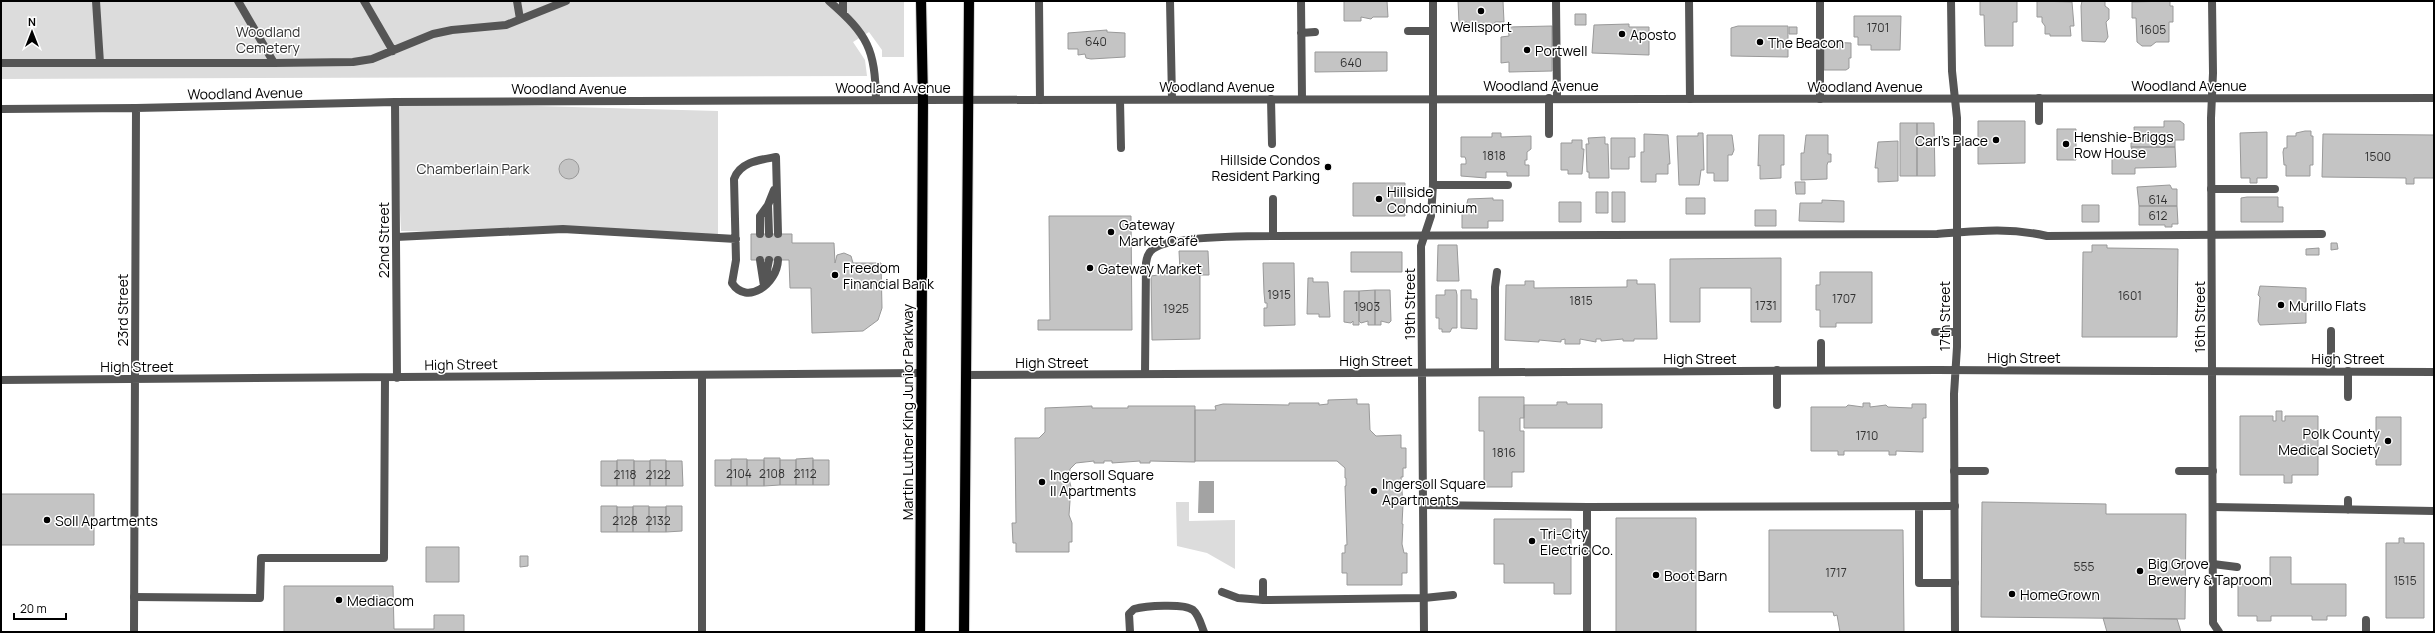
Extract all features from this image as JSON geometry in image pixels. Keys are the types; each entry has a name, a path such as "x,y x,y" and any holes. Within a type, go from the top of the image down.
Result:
{"main road":[{"name":"Martin Luther King Junior Parkway","path":"920,632 923,100 921,1"},
{"path":"964,632 969,1"}],"street":[{"path":"96,1 100,63"},
{"path":"238,1 274,63"},
{"path":"364,1 393,51"},
{"path":"517,1 520,19"},
{"path":"1,63 353,62 372,59 433,34 452,30 506,25 566,1"},
{"path":"829,1 843,13 863,36 873,57 876,100"},
{"path":"843,1 843,13"},
{"path":"1038,1 1040,100"},
{"path":"1170,1 1172,99"},
{"path":"1301,1 1302,99"},
{"name":"19th Street","path":"1424,632 1421,246 1423,235 1431,216 1433,184 1433,1"},
{"path":"1549,134 1553,98 1556,1"},
{"path":"1689,1 1690,99"},
{"path":"1820,1 1820,99"},
{"name":"17th Street","path":"1951,1 1952,71 1957,118 1957,332 1954,471 1955,632"},
{"name":"16th Street","path":"2212,1 2211,234 2213,623 2219,632"},
{"path":"1408,31 1434,31"},
{"path":"1301,32 1315,32"},
{"name":"Woodland Avenue","path":"1,109 136,108 395,102 1434,98 2434,98"},
{"path":"2039,98 2039,121"},
{"path":"1272,99 1272,144"},
{"path":"1120,100 1120,148"},
{"name":"22nd Street","path":"395,102 397,378"},
{"name":"23rd Street","path":"134,632 136,108"},
{"path":"774,260 774,278 764,286 751,292 742,292 732,283 736,260 734,179 736,173 744,166 776,157 778,234"},
{"path":"1433,184 1508,185"},
{"path":"760,234 760,216 768,205 776,188"},
{"path":"2211,189 2275,189"},
{"path":"1273,199 1273,236"},
{"path":"768,205 769,234"},
{"path":"2006,230 2012,222"},
{"path":"396,237 564,229 736,239"},
{"path":"1145,374 1146,263 1148,254 1163,244 1175,242 1273,236 1937,234 2006,230 2019,230 2047,236 2322,234"},
{"path":"760,260 764,286"},
{"path":"1495,372 1495,287 1497,272"},
{"path":"2330,331 2330,371"},
{"path":"1935,332 1957,332"},
{"path":"1821,343 1821,370"},
{"path":"1777,370 1777,405"},
{"name":"High Street","path":"966,375 1777,370 2434,372"},
{"path":"2348,371 2348,398"},
{"name":"High Street","path":"1,380 397,378 921,372"},
{"path":"702,375 702,632"},
{"path":"134,597 260,598 261,558 384,558 385,378"},
{"path":"1954,471 1985,471"},
{"path":"2179,471 2212,471"},
{"path":"2348,500 2348,510"},
{"path":"1423,504 1587,507 1955,506"},
{"path":"1919,506 1919,583 1955,582"},
{"path":"1587,507 1587,632"},
{"path":"2213,507 2348,510 2366,514 2434,511"},
{"path":"2213,564 2237,568"},
{"path":"1263,582 1263,600"},
{"path":"1222,592 1238,598 1263,600 1424,598 1453,595"},
{"path":"1130,632 1130,614 1134,609 1183,606 1192,610 1198,616 1204,632"},
{"path":"2366,620 2366,632"}],"green space":[{"name":"Woodland Cemetery","path":"1,1 904,1 904,57 882,57 882,50 869,32 853,42 865,60 867,76 1,79"},
{"name":"Chamberlain Park","path":"395,102 718,111 718,235 401,231"},
{"path":"1176,502 1189,502 1189,521 1235,520 1235,569 1207,553 1177,546"}],"shaded area":[{"path":"1199,481 1214,481 1214,513 1198,513"}],"building":[{"path":"1344,1 1387,1 1388,17 1373,17 1371,19 1361,17 1361,21 1344,21"},
{"name":"Wellsport","path":"1458,1 1503,1 1504,22 1495,22 1495,29 1468,30 1467,22 1459,23"},
{"path":"1980,1 2017,1 2017,22 2013,22 2013,46 1985,46 1984,15 1980,15"},
{"path":"2037,1 2072,2 2074,26 2070,26 2071,36 2050,36 2050,34 2045,34 2045,26 2042,22 2042,17 2037,17"},
{"path":"2082,1 2105,1 2105,6 2109,9 2109,19 2106,22 2108,37 2105,42 2082,41"},
{"path":"2170,1 2170,6 2173,6 2173,22 2169,22 2169,42 2156,42 2151,46 2142,46 2137,42 2136,18 2132,18 2132,2"},
{"path":"1575,14 1586,14 1586,25 1575,25"},
{"path":"1854,16 1901,16 1900,50 1871,50 1871,45 1858,45 1858,37 1854,37"},
{"name":"Aposto","path":"1629,24 1629,27 1649,27 1649,55 1592,53 1594,25"},
{"name":"Portwell","path":"1552,26 1552,71 1509,72 1509,62 1501,63 1501,37 1509,36 1508,27"},
{"name":"The Beacon","path":"1738,26 1788,26 1788,57 1731,56 1731,28"},
{"path":"1789,27 1797,27 1797,34 1789,34"},
{"path":"1107,30 1107,32 1125,33 1125,57 1091,59 1086,58 1085,54 1078,55 1078,49 1068,49 1068,33"},
{"path":"1824,42 1851,43 1849,68 1846,70 1824,70"},
{"path":"1315,52 1387,52 1387,71 1315,72"},
{"path":"1978,121 2025,121 2025,163 1978,164"},
{"path":"2164,121 2180,121 2184,124 2184,140 2175,140 2175,147 2131,147 2131,143 2135,143 2134,127 2164,127"},
{"path":"1900,123 1917,123 1917,176 1900,176"},
{"path":"1917,123 1934,123 1935,176 1917,176"},
{"name":"Henshie-Briggs Row House","path":"2057,129 2076,129 2076,160 2057,160"},
{"path":"2311,131 2311,136 2313,136 2313,165 2310,165 2310,176 2286,176 2286,165 2284,165 2283,152 2284,148 2287,148 2287,136 2296,136 2296,133"},
{"path":"2267,132 2267,178 2257,178 2257,183 2250,183 2250,178 2241,178 2240,133"},
{"path":"1492,133 1501,133 1501,137 1531,136 1531,149 1527,152 1527,160 1525,160 1525,165 1529,165 1529,176 1507,176 1507,172 1486,172 1486,178 1461,176 1461,164 1466,164 1466,160 1465,157 1461,157 1461,137 1492,137"},
{"path":"1698,133 1703,133 1704,170 1701,170 1699,185 1679,185 1677,136 1698,136"},
{"path":"1644,134 1668,135 1670,164 1668,164 1668,174 1656,174 1656,182 1641,182 1641,152 1644,152"},
{"path":"2323,134 2434,135 2434,178 2414,178 2414,184 2406,184 2406,178 2322,177"},
{"path":"1707,135 1732,135 1734,150 1732,155 1728,155 1728,181 1714,181 1714,173 1707,173"},
{"path":"1759,135 1784,135 1784,165 1781,165 1781,178 1760,179 1760,165 1758,166"},
{"path":"1806,135 1828,135 1828,154 1831,154 1831,162 1828,162 1827,165 1827,179 1801,180 1801,153 1804,153"},
{"path":"1605,137 1605,144 1608,144 1609,178 1589,178 1589,172 1587,172 1586,144 1589,144 1588,138"},
{"path":"1611,138 1635,138 1635,157 1629,157 1629,169 1611,169"},
{"path":"1572,140 1582,140 1582,149 1584,149 1582,174 1568,174 1568,170 1561,170 1561,143 1572,143"},
{"path":"1898,141 1898,181 1878,182 1878,168 1875,168 1878,142"},
{"path":"2131,147 2175,147 2176,167 2135,168 2135,174 2112,174 2112,158 2135,158"},
{"path":"569,159 576,162 579,169 576,176 569,179 562,176 559,169 562,162"},
{"path":"1795,182 1805,182 1805,194 1796,194"},
{"name":"Hillside Condominium","path":"1353,183 1405,183 1405,216 1353,216"},
{"path":"2170,185 2172,189 2177,189 2177,206 2139,206 2137,187"},
{"path":"1596,192 1608,192 1608,213 1596,213"},
{"path":"1612,192 1625,192 1625,222 1612,222"},
{"path":"2278,197 2278,207 2283,207 2283,222 2241,222 2241,198"},
{"path":"1493,198 1493,200 1503,200 1503,221 1488,221 1488,228 1462,228 1462,211 1465,211 1468,199"},
{"path":"1686,198 1705,198 1705,214 1686,214"},
{"path":"1822,200 1844,201 1844,222 1799,221 1800,203 1822,203"},
{"path":"1559,202 1581,202 1581,222 1559,222"},
{"path":"2082,205 2099,205 2099,222 2082,222"},
{"path":"2139,206 2177,206 2178,224 2172,224 2172,227 2165,227 2165,225 2139,225"},
{"path":"1755,210 1776,210 1776,226 1755,226"},
{"name":"Gateway Market","path":"1049,216 1131,216 1132,330 1038,330 1038,320 1050,320"},
{"name":"Freedom Financial Bank","path":"751,234 792,234 792,243 834,243 835,263 837,255 844,253 851,256 853,263 881,263 882,308 878,320 863,331 812,333 811,288 790,288 789,260 751,260"},
{"path":"2331,243 2337,243 2338,249 2331,250"},
{"path":"1438,245 1457,245 1459,281 1437,281"},
{"path":"2092,245 2107,245 2107,248 2178,249 2177,337 2082,337 2083,252 2092,252"},
{"path":"2319,248 2319,255 2306,255 2306,249"},
{"path":"1179,251 1208,251 1209,275 1200,275 1200,339 1152,340 1151,276 1158,275 1158,271 1180,271"},
{"path":"1351,252 1402,252 1402,272 1351,272"},
{"path":"1781,258 1781,322 1751,322 1751,288 1700,288 1700,322 1670,322 1670,259"},
{"path":"1263,263 1294,263 1295,325 1264,326 1264,308 1267,308 1267,303 1265,303 1264,293"},
{"path":"1820,272 1872,272 1872,323 1836,323 1836,327 1820,327 1820,310 1816,310 1816,285 1820,285"},
{"path":"1308,278 1313,278 1313,282 1328,282 1330,317 1319,317 1319,314 1307,314"},
{"path":"1627,280 1637,280 1637,284 1655,284 1657,339 1634,339 1634,341 1623,341 1623,339 1601,341 1601,339 1596,339 1596,342 1580,339 1580,344 1565,344 1565,339 1561,340 1561,342 1539,340 1539,342 1505,340 1506,285 1525,285 1525,281 1534,281 1534,288 1627,287"},
{"name":"Murillo Flats","path":"2260,286 2306,288 2306,302 2302,302 2302,308 2306,308 2306,323 2260,325 2258,321 2260,297 2258,295"},
{"path":"1375,290 1390,290 1391,321 1389,323 1381,321 1381,325 1375,325"},
{"path":"1375,290 1375,325 1368,325 1368,321 1361,323 1359,321 1359,291"},
{"path":"1445,290 1456,290 1457,295 1457,328 1452,328 1450,332 1442,332 1442,329 1439,329 1439,318 1436,318 1436,295 1445,295"},
{"path":"1461,290 1471,290 1471,299 1477,299 1477,329 1461,328"},
{"path":"1344,291 1359,291 1359,325 1353,325 1353,321 1351,323 1344,322"},
{"path":"1479,397 1524,397 1524,418 1520,418 1520,431 1524,431 1524,472 1512,472 1512,487 1484,487 1484,431 1479,431"},
{"name":"Ingersoll Square Apartments","path":"1357,399 1357,404 1369,404 1370,430 1376,436 1401,435 1401,448 1406,448 1406,468 1403,468 1403,477 1401,477 1403,505 1402,544 1404,553 1407,553 1407,573 1402,573 1402,585 1347,585 1347,573 1342,573 1342,553 1345,553 1345,545 1347,545 1346,478 1345,468 1337,461 1195,461 1195,410 1216,410 1215,406 1223,404 1289,405 1289,403 1319,403 1319,405 1328,404 1328,400"},
{"path":"1557,402 1567,402 1567,404 1602,404 1602,428 1524,428 1524,405 1557,405"},
{"path":"1863,403 1870,403 1870,407 1886,405 1888,407 1912,408 1912,404 1926,404 1926,418 1923,418 1923,452 1896,451 1896,455 1889,455 1889,451 1844,451 1844,455 1838,455 1838,451 1811,451 1811,407 1846,407 1848,405 1863,407"},
{"name":"Ingersoll Square II Apartments","path":"1092,406 1092,408 1128,408 1128,406 1195,406 1195,462 1150,461 1150,463 1140,463 1140,461 1112,463 1112,461 1104,461 1104,463 1094,463 1094,461 1076,463 1070,469 1069,479 1071,487 1069,515 1072,523 1072,542 1069,542 1069,552 1016,552 1016,543 1013,543 1012,523 1016,523 1015,438 1039,438 1045,432 1045,408"},
{"path":"2276,411 2282,411 2282,421 2285,421 2285,416 2318,416 2318,475 2292,475 2292,483 2284,483 2284,475 2240,475 2240,416 2273,416 2273,421 2276,421"},
{"name":"Polk County Medical Society","path":"2376,417 2401,417 2401,465 2376,465"},
{"path":"764,458 780,458 780,485 764,486"},
{"path":"813,458 813,485 796,485 796,459"},
{"path":"731,459 747,459 747,486 731,486"},
{"path":"617,460 634,460 634,486 617,486"},
{"path":"650,460 666,460 666,486 650,486"},
{"path":"715,460 731,460 731,486 715,486"},
{"path":"747,460 764,460 764,486 747,486"},
{"path":"780,460 796,460 796,485 780,485"},
{"path":"813,460 829,460 829,485 813,485"},
{"path":"601,461 617,461 617,486 601,486"},
{"path":"634,461 650,461 650,486 634,486"},
{"path":"666,461 682,461 683,486 666,486"},
{"name":"Soll Apartments","path":"1,494 94,494 94,545 1,545"},
{"path":"1982,502 2106,504 2106,514 2186,514 2185,619 1981,617"},
{"path":"601,506 617,506 617,532 601,532"},
{"path":"633,506 649,506 649,532 633,532"},
{"path":"666,506 682,506 682,531 666,532"},
{"path":"617,507 633,507 633,532 617,532"},
{"path":"649,507 666,507 666,532 649,532"},
{"name":"Boot Barn","path":"1616,518 1696,518 1696,632 1616,632"},
{"name":"Tri-City Electric Co.","path":"1494,519 1571,519 1571,594 1554,594 1554,583 1504,583 1504,564 1494,564"},
{"path":"1769,530 1903,530 1904,632 1840,632 1837,615 1834,616 1833,612 1769,612"},
{"path":"2399,538 2404,538 2404,543 2424,543 2424,618 2386,618 2386,543 2399,543"},
{"path":"426,547 459,547 459,582 426,582"},
{"path":"520,556 528,556 528,566 520,567"},
{"path":"2270,557 2291,557 2291,584 2346,584 2346,616 2327,616 2327,620 2312,620 2312,616 2271,616 2271,621 2257,621 2257,616 2238,616 2238,584 2270,584"},
{"name":"Mediacom","path":"284,586 393,586 394,629 434,629 434,615 464,615 464,632 284,632"},
{"path":"2103,618 2177,619 2181,632 2107,632"}],"place":[{"name":"Wellsport","path":"1481,11"},
{"name":"Aposto","path":"1622,34"},
{"name":"The Beacon","path":"1760,42"},
{"name":"Portwell","path":"1527,50"},
{"name":"Carl's Place","path":"1996,140"},
{"name":"Henshie-Briggs Row House","path":"2066,144"},
{"name":"Hillside Condos Resident Parking","path":"1328,167"},
{"name":"Hillside Condominium","path":"1379,199"},
{"name":"Gateway Market Café","path":"1111,232"},
{"name":"Gateway Market","path":"1090,268"},
{"name":"Freedom Financial Bank","path":"835,275"},
{"name":"Murillo Flats","path":"2281,305"},
{"name":"Polk County Medical Society","path":"2388,441"},
{"name":"Ingersoll Square II Apartments","path":"1042,482"},
{"name":"Ingersoll Square Apartments","path":"1374,491"},
{"name":"Soll Apartments","path":"47,520"},
{"name":"Tri-City Electric Co.","path":"1532,541"},
{"name":"Big Grove Brewery & Taproom","path":"2140,571"},
{"name":"Boot Barn","path":"1656,575"},
{"name":"HomeGrown","path":"2012,594"},
{"name":"Mediacom","path":"339,600"}]}
